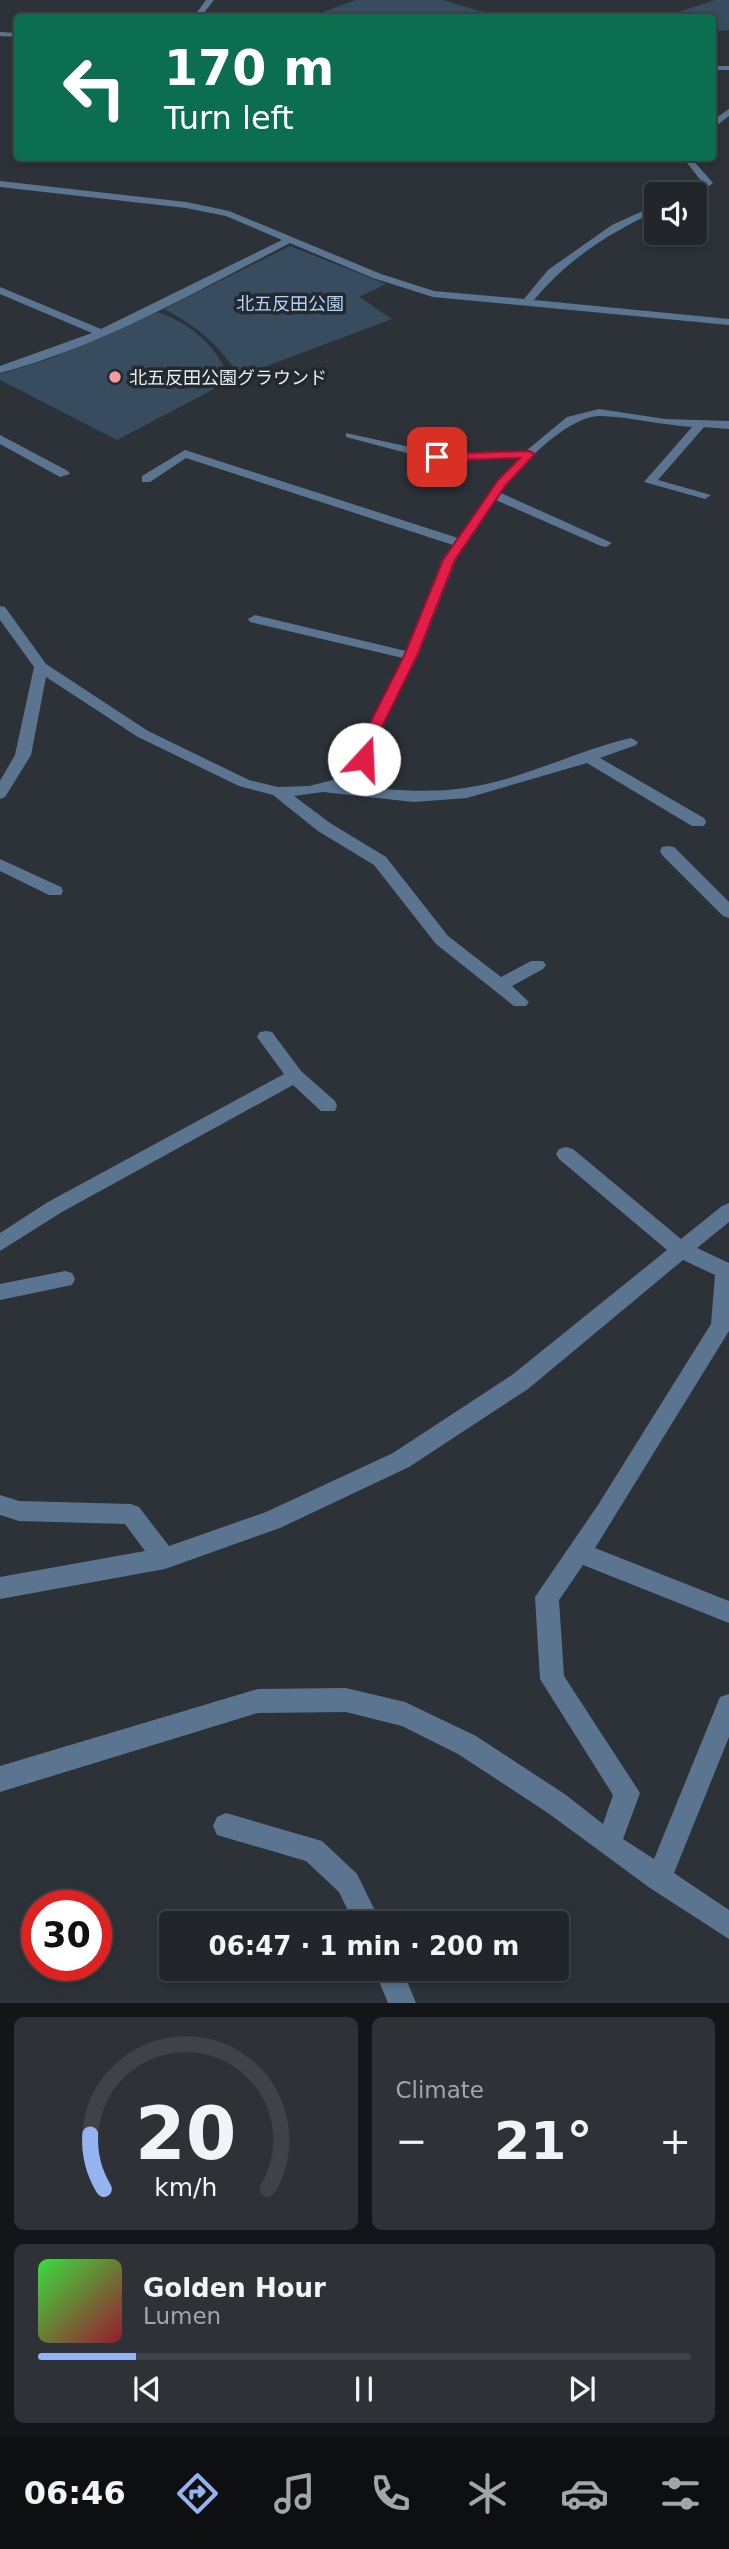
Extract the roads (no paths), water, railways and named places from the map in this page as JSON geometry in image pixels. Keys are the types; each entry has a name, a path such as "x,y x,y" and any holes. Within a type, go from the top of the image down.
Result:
{"street":[{"path":"199,14 210,0"},
{"path":"690,161 707,184"},
{"path":"0,184 229,214 409,288 458,298 729,323"},
{"path":"526,304 552,272 615,227 644,214"},
{"path":"0,370 101,333 291,239"},
{"path":"0,290 101,333"},
{"path":"0,610 41,667 143,734 244,783 278,792 322,788 354,774 364,759 370,737 411,656 449,560 494,494 529,454 571,419 599,412 666,422 729,425"},
{"path":"701,424 650,482 705,495"},
{"path":"350,435 437,457 529,454"},
{"path":"0,439 64,474"},
{"path":"146,479 185,454 461,543"},
{"path":"494,494 606,543"},
{"path":"255,619 411,656"},
{"path":"0,794 23,755 41,667"},
{"path":"322,788 414,797 467,793 589,758 631,742"},
{"path":"589,758 698,822"},
{"path":"278,792 324,827 380,861 442,940 520,1002"},
{"path":"668,851 729,912"},
{"path":"0,864 55,891"},
{"path":"499,986 537,965"},
{"path":"266,1037 295,1076 328,1106"},
{"path":"0,1242 55,1206 295,1076"},
{"path":"566,1154 680,1250 726,1271 721,1326 547,1597 552,1679 627,1793 608,1844"},
{"path":"0,1588 165,1558 272,1521 401,1460 520,1381 729,1211"},
{"path":"0,1292 65,1279"},
{"path":"0,1505 19,1511 131,1514 165,1558"},
{"path":"578,1552 729,1612"},
{"path":"0,1779 258,1701 346,1700 405,1714 467,1745 729,1926"},
{"path":"659,1879 729,1706"},
{"path":"226,1826 313,1850 348,1883 362,1911"},
{"path":"393,1981 402,2003"}],"place":[{"name":"北五反田公園グラウンド","path":"115,377"}],"park label":[{"name":"北五反田公園","path":"290,303"}]}
